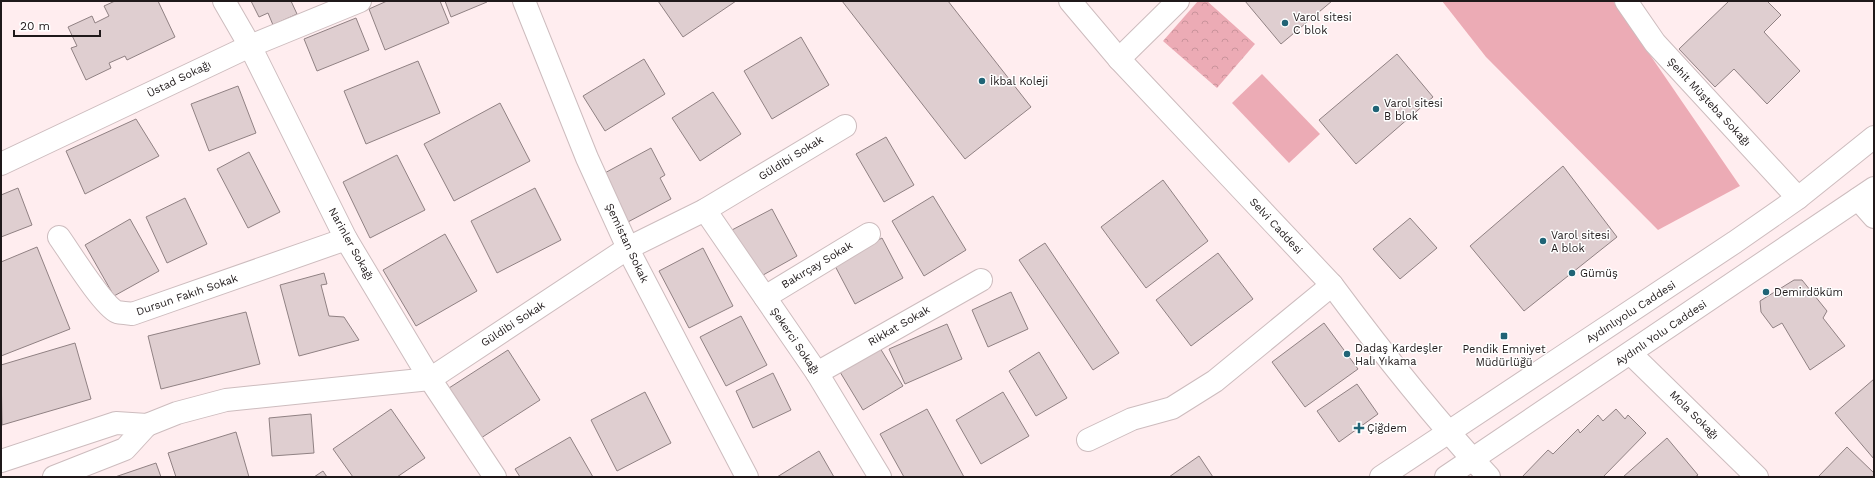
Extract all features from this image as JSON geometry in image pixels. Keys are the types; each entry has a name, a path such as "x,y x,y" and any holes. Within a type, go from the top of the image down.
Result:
{"street":[{"name":"Narinler Sokağı","path":"224,1 250,46 346,239 430,379 495,477"},
{"name":"Üstad Sokağı","path":"1,164 250,46 360,1"},
{"name":"Şemistan Sokak","path":"524,1 587,158 628,248 747,477"},
{"name":"Selvi Caddesi","path":"1070,1 1119,59 1332,285 1356,318 1449,433 1489,477"},
{"path":"1119,59 1178,1"},
{"name":"Şehit Müşteba Sokağı","path":"1626,1 1655,43 1798,198"},
{"name":"Güldibi Sokak","path":"148,425 177,413 226,400 430,379 628,248 705,210 845,126"},
{"name":"Aydınlıyolu Caddesi","path":"1381,477 1449,433 1544,368 1669,287 1798,198 1874,138"},
{"path":"1866,193 1874,217"},
{"name":"Aydınlı Yolu Caddesi","path":"1446,477 1513,430 1631,354 1866,193"},
{"name":"Şekerci Sokağı","path":"705,210 817,373 880,477"},
{"name":"Bakırçay Sokak","path":"765,297 869,234"},
{"name":"Dursun Fakıh Sokak","path":"60,237 84,275 105,301 116,312 132,314 346,239"},
{"name":"Rikkat Sokak","path":"817,373 981,280"},
{"path":"1088,440 1132,419 1172,408 1215,381 1332,285"},
{"name":"Mola Sokağı","path":"1631,354 1757,477"},
{"path":"1,461 116,423 148,425"},
{"path":"54,477 125,449 148,425"}],"green space":[{"path":"1198,1 1207,1 1255,44 1217,88 1163,41"},
{"path":"1442,1 1613,1 1740,186 1658,230 1486,57"},
{"path":"1262,74 1320,134 1289,163 1232,103"}],"building":[{"path":"115,1 158,1 175,37 127,60 125,56 109,63 111,68 86,80 71,48 77,46 68,27 92,16 95,23 109,16 104,6"},
{"path":"251,1 291,1 297,14 273,25 268,13 259,17"},
{"path":"387,1 440,1 449,23 385,50 369,9"},
{"path":"445,1 486,1 487,2 451,17"},
{"path":"658,1 736,1 683,37"},
{"path":"842,1 948,1 1031,107 965,159"},
{"name":"Varol sitesi C blok","path":"1245,1 1332,1 1281,44"},
{"path":"1729,1 1767,1 1781,15 1764,32 1800,71 1767,104 1734,69 1715,87 1679,49"},
{"path":"356,18 369,50 317,71 304,39"},
{"path":"801,37 829,85 772,119 744,71"},
{"name":"Varol sitesi B blok","path":"1397,54 1433,97 1356,164 1319,120"},
{"path":"644,59 665,94 605,131 583,96"},
{"path":"418,61 440,113 366,144 344,91"},
{"path":"238,86 256,133 209,151 191,104"},
{"path":"713,92 741,134 700,161 672,118"},
{"path":"500,103 530,161 454,201 424,144"},
{"path":"136,119 159,156 85,194 66,151"},
{"path":"886,137 914,185 884,202 856,154"},
{"path":"651,148 665,175 660,178 671,199 626,223 601,175"},
{"path":"249,152 280,212 248,228 217,169"},
{"path":"397,155 425,210 370,238 343,182"},
{"name":"Varol sitesi A blok","path":"1563,166 1617,237 1524,311 1470,246"},
{"path":"1163,180 1208,241 1146,288 1101,227"},
{"path":"18,188 32,225 1,237 1,195"},
{"path":"535,188 561,240 497,273 471,221"},
{"path":"933,196 966,250 924,276 892,221"},
{"path":"185,198 207,244 167,263 146,217"},
{"path":"772,209 797,256 756,279 730,231"},
{"path":"1410,218 1437,248 1400,279 1373,249"},
{"path":"130,219 159,271 114,296 85,245"},
{"path":"445,234 477,291 416,326 383,270"},
{"path":"882,238 903,278 855,304 834,264"},
{"path":"1045,243 1119,353 1093,370 1019,260"},
{"path":"37,247 70,329 1,356 1,262"},
{"path":"703,248 733,306 689,328 659,271"},
{"path":"1218,253 1253,299 1191,346 1156,300"},
{"path":"324,273 327,284 321,285 329,316 344,317 359,340 299,356 280,285"},
{"path":"1794,280 1802,280 1827,311 1823,318 1845,346 1810,370 1782,323 1773,328 1761,312 1760,301"},
{"path":"1011,292 1028,329 988,347 972,310"},
{"path":"246,312 260,364 161,389 148,336"},
{"path":"741,316 767,365 726,386 700,337"},
{"path":"1324,323 1358,369 1305,407 1272,362"},
{"path":"947,324 962,359 905,384 889,349"},
{"path":"75,343 91,399 2,425 1,365"},
{"path":"880,348 903,386 863,410 840,372"},
{"path":"508,350 540,400 481,438 449,388"},
{"path":"1039,352 1067,398 1036,416 1009,371"},
{"path":"773,373 791,410 753,428 736,391"},
{"path":"1874,379 1874,459 1835,413"},
{"path":"1357,384 1378,414 1339,442 1317,411"},
{"path":"645,392 671,443 617,471 591,420"},
{"path":"1003,392 1029,436 981,464 956,420"},
{"path":"391,409 425,458 397,477 353,477 333,449"},
{"path":"927,409 964,477 904,477 880,434"},
{"path":"1616,409 1625,419 1628,415 1646,433 1603,477 1522,477 1548,450 1553,454 1578,429 1580,433 1598,415 1603,421"},
{"path":"311,414 314,453 272,456 269,418"},
{"path":"236,432 249,477 176,477 168,453"},
{"path":"570,437 593,477 520,477 515,469"},
{"path":"1667,438 1698,475 1695,477 1623,477"},
{"path":"1847,447 1874,473 1874,477 1818,477"},
{"path":"819,451 834,477 777,477"},
{"path":"1199,456 1213,477 1169,477"},
{"path":"156,463 161,477 115,477"},
{"path":"323,471 327,477 314,477"}],"place":[{"name":"Varol sitesi C blok","path":"1285,23"},
{"name":"İkbal Koleji","path":"982,81"},
{"name":"Varol sitesi B blok","path":"1376,109"},
{"name":"Varol sitesi A blok","path":"1543,241"},
{"name":"Gümüş","path":"1572,273"},
{"name":"Demirdöküm","path":"1766,292"},
{"name":"Pendik Emniyet Müdürlüğü","path":"1504,336"},
{"name":"Dadaş Kardeşler Halı Yıkama","path":"1347,354"},
{"name":"Çiğdem","path":"1359,428"}]}
